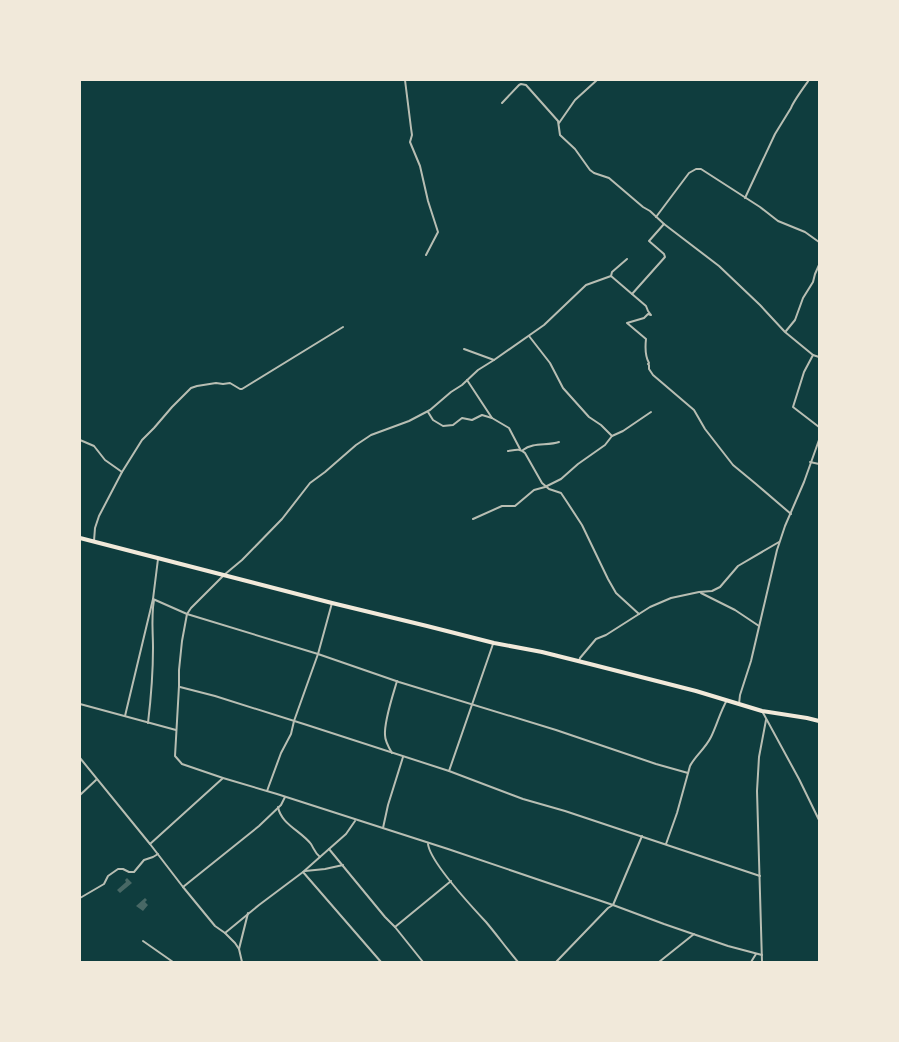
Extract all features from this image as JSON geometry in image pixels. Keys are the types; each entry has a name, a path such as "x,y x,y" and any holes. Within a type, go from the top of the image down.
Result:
{"main road":[{"path":"80,538 332,603 494,643 542,652 696,691 762,711 819,721"}],"street":[{"path":"404,80 412,134 410,142 420,166 438,232 426,255"},
{"path":"596,80 575,100 559,122 560,135 575,150 587,168 594,173 609,178 656,218 719,266 785,332 819,358"},
{"path":"745,198 792,104 809,80"},
{"path":"502,103 519,85 523,84 559,122"},
{"path":"656,218 689,173 700,169 778,221 800,230 819,242"},
{"path":"632,294 665,257 649,241 664,224"},
{"path":"627,259 612,272 611,276 584,286 550,319 478,370 428,412 370,435 360,441 310,483 282,519 191,608 187,614 182,641 174,752 180,762 223,778 448,849 728,946 762,955"},
{"path":"785,332 796,320 803,298 813,282 814,274 819,265"},
{"path":"611,276 647,307 651,315 648,314 644,318 627,323 646,339 645,346 648,364 650,365 649,369 656,378 694,410 705,429 733,466 791,514"},
{"path":"94,542 95,528 99,516 122,472 142,440 191,388 230,382 242,389 343,327"},
{"path":"529,335 550,363 563,388 589,417 612,436"},
{"path":"464,349 494,360"},
{"path":"813,355 804,372 792,407 819,427"},
{"path":"467,380 492,418"},
{"path":"428,412 432,420 443,426 453,425 462,418 472,420 482,415 510,428 542,484 562,494 582,525 612,587 639,614"},
{"path":"473,519 502,506 515,506 534,490 545,487 560,479 605,445 612,436 652,412"},
{"path":"80,440 94,446 105,460 122,472"},
{"path":"739,704 780,542 819,440"},
{"path":"508,451 521,450 532,445 559,442"},
{"path":"810,462 819,464"},
{"path":"579,662 580,658 596,639 606,635 650,607 671,598 712,591 720,587 738,566 780,542"},
{"path":"148,722 152,676 153,599 158,559"},
{"path":"699,592 735,610 759,626"},
{"path":"153,599 187,614 318,654 397,681 688,773"},
{"path":"125,716 153,599"},
{"path":"267,792 281,753 291,734 318,654 332,603"},
{"path":"449,771 494,643"},
{"path":"392,753 385,735 397,681"},
{"path":"180,686 449,771 523,799 642,836 760,876"},
{"path":"666,844 693,760 711,737 727,700"},
{"path":"80,704 176,730"},
{"path":"762,711 819,820"},
{"path":"762,962 757,791 759,757 766,720"},
{"path":"383,828 403,757"},
{"path":"80,758 183,887 216,926 239,949"},
{"path":"150,844 223,778"},
{"path":"80,795 97,779"},
{"path":"183,887 259,826 286,797"},
{"path":"278,807 279,812 291,827 310,842 316,854 320,857"},
{"path":"225,933 329,850 346,834 356,820"},
{"path":"556,962 613,905 642,836"},
{"path":"428,844 434,860 518,962"},
{"path":"329,850 423,962"},
{"path":"80,898 104,884 108,876 118,869 134,872 144,860 158,854"},
{"path":"304,871 342,865"},
{"path":"304,871 381,962"},
{"path":"395,927 451,881"},
{"path":"242,962 239,949 248,913"},
{"path":"659,962 694,934"},
{"path":"143,941 173,962"},
{"path":"751,962 756,954"}],"building":[{"path":"127,878 132,883 120,893 117,890 126,882"},
{"path":"145,898 147,900 145,902 148,905 143,911 136,906"}]}
